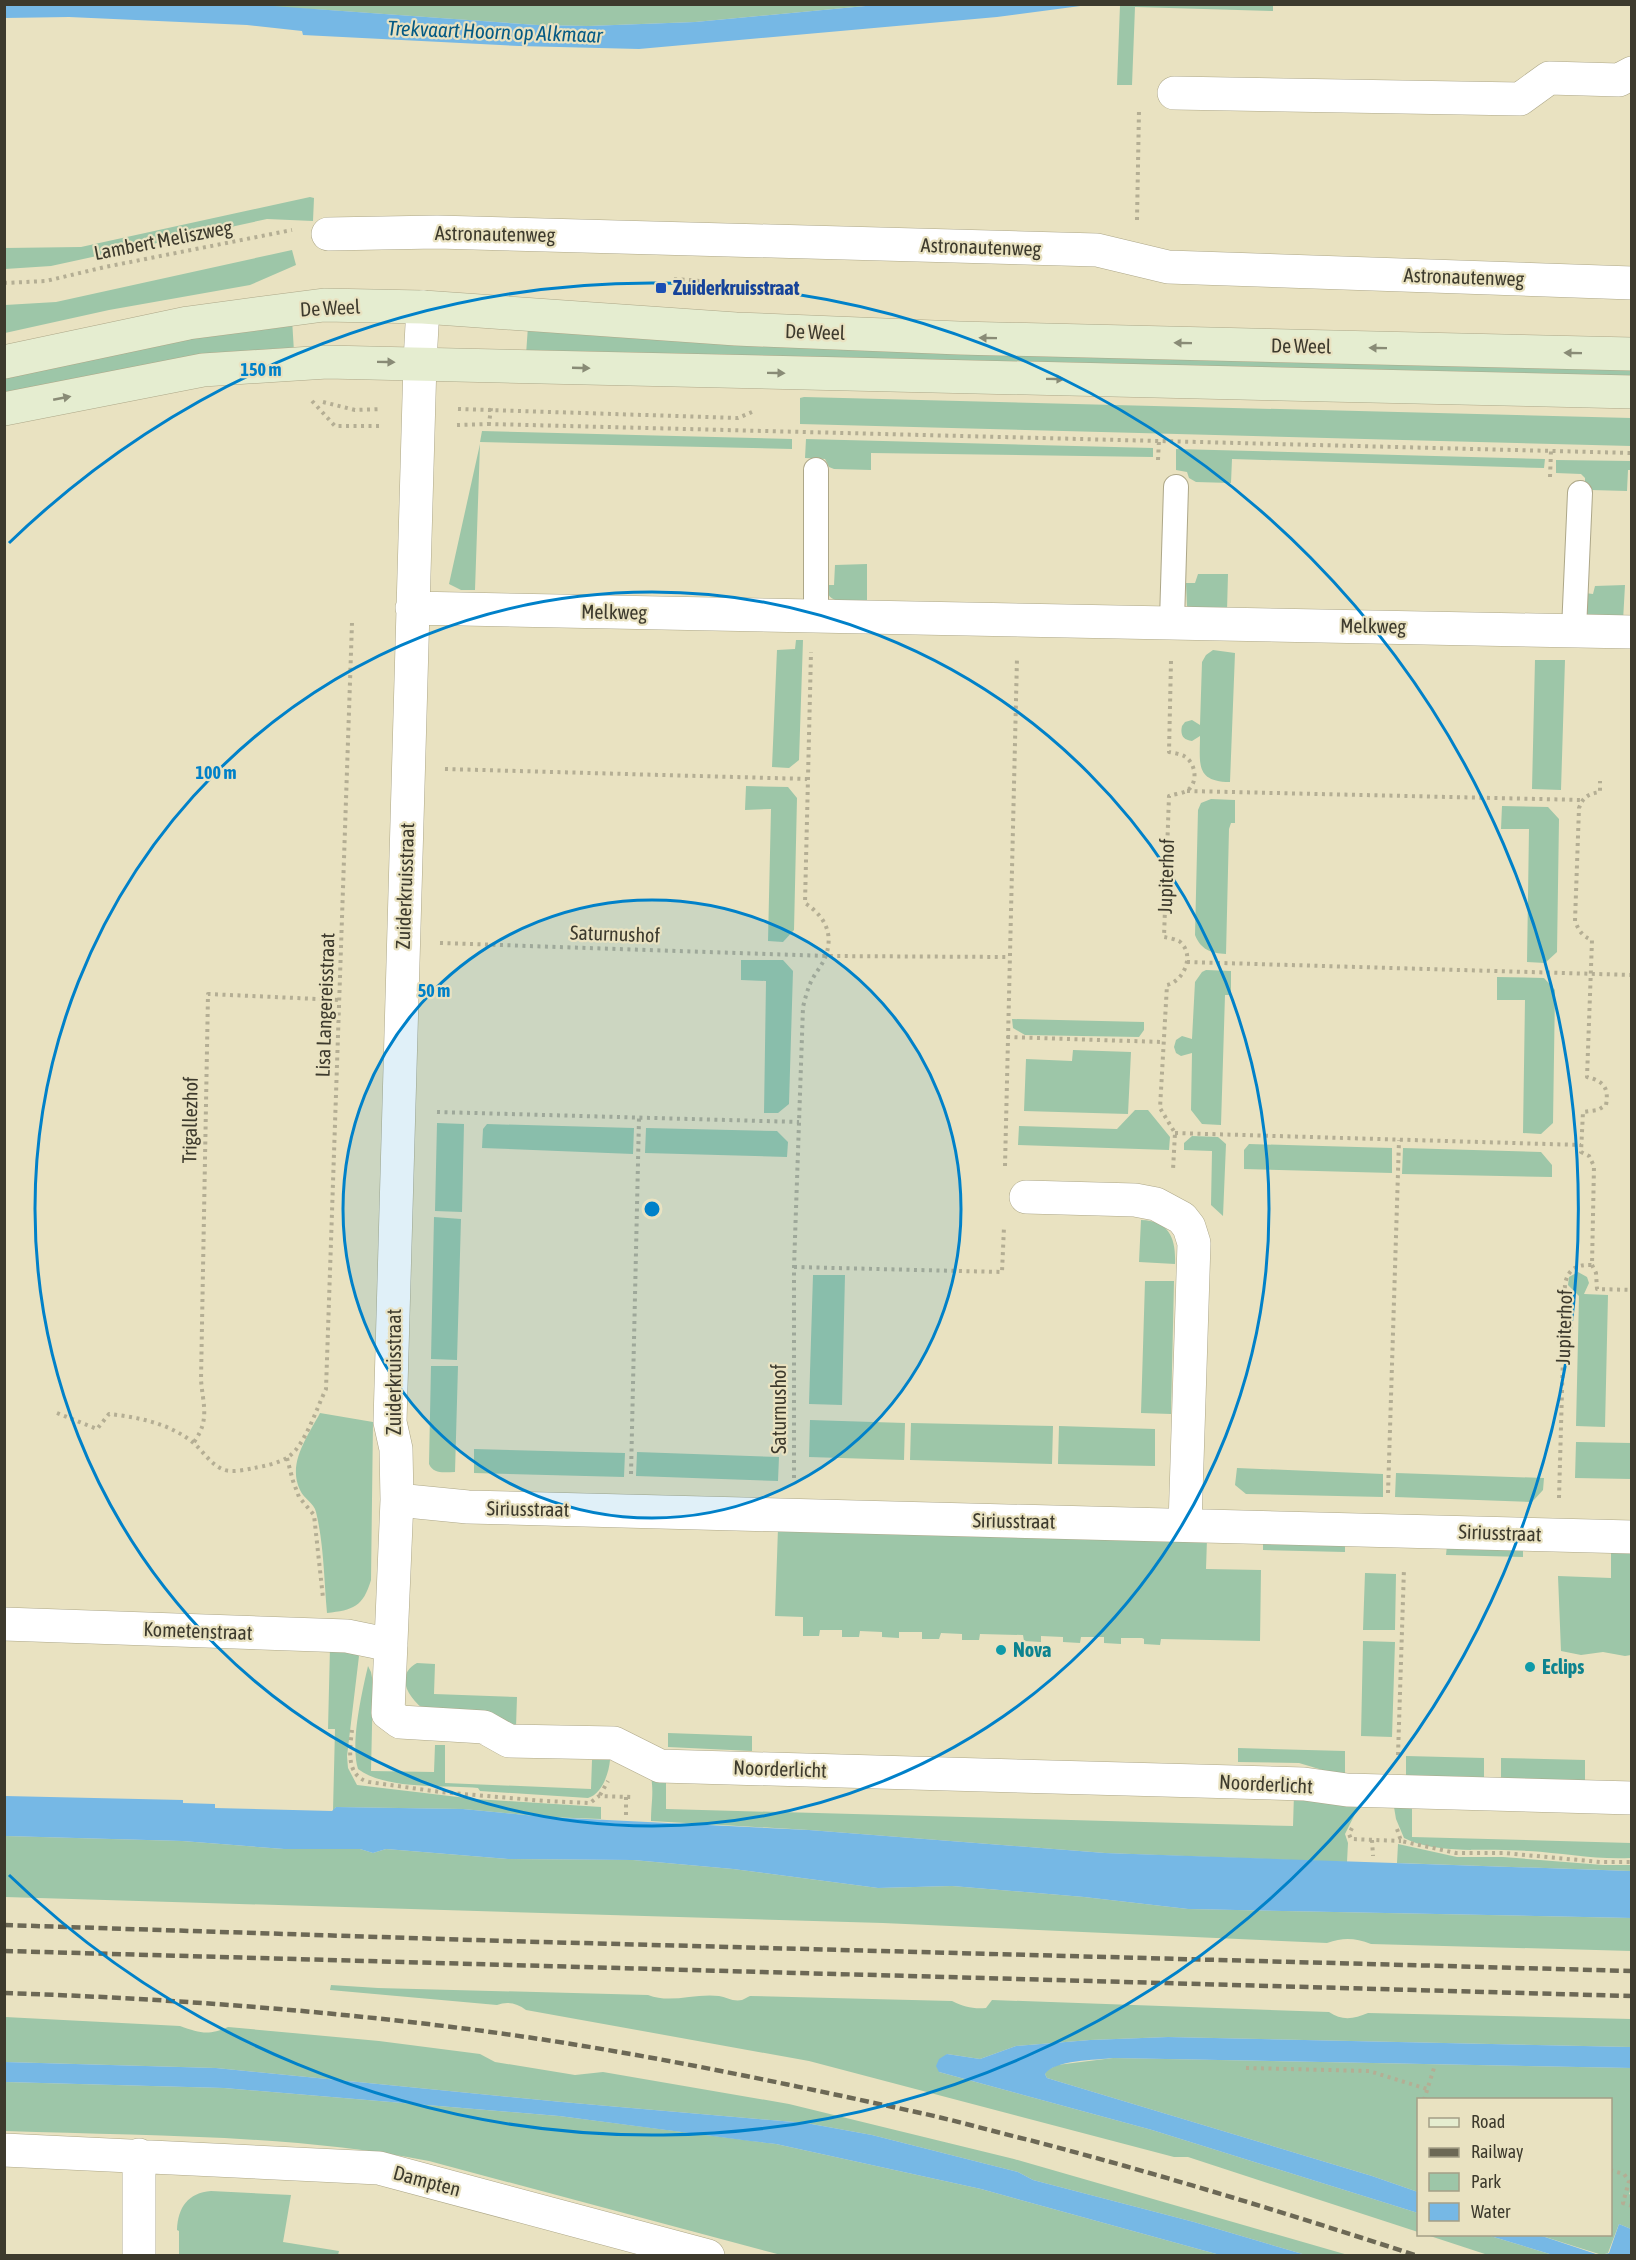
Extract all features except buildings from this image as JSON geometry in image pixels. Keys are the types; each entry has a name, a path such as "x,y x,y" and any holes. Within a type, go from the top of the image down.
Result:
{"street":[{"path":"1174,93 1520,99 1549,78 1619,80 1632,73"},
{"name":"Astronautenweg","path":"328,234 436,232 1097,250 1168,267 1632,283"},
{"name":"De Weel","path":"4,362 188,323 324,305 423,307 736,329 958,338 1632,354"},
{"name":"Zuiderkruisstraat","path":"397,1500 396,1449 390,1422 412,608 423,307"},
{"name":"De Weel","path":"4,409 203,370 327,362 420,362 682,371 1632,392"},
{"name":"Melkweg","path":"412,608 1172,621 1632,632"},
{"path":"1015,1196 1135,1200 1156,1204 1182,1218 1189,1227 1194,1243 1185,1525"},
{"name":"Siriusstraat","path":"397,1500 468,1507 1632,1537"},
{"name":"Noorderlicht","path":"397,1500 388,1713 400,1722 484,1727 509,1741 614,1743 660,1766 1304,1784 1347,1790 1393,1792 1632,1798"},
{"name":"Kometenstraat","path":"4,1624 346,1636 391,1646"},
{"name":"Dampten","path":"4,2150 379,2168 708,2256"},
{"path":"139,2155 139,2256"}],"lane":[{"path":"816,470 816,616"},
{"path":"1172,621 1176,487"},
{"path":"1574,630 1580,493"}],"path":[{"path":"1136,259 1140,93 1174,93"},
{"name":"Lambert Meliszweg","path":"4,283 46,281 105,267 294,230 328,234"},
{"path":"490,409 489,424 1632,453"},
{"name":"Saturnushof","path":"794,1515 794,1267 803,1007 810,984 826,956 826,923 817,911 805,903 811,639 816,616"},
{"path":"794,1267 1002,1272 1015,1196 1007,1037 1018,619"},
{"path":"1172,621 1169,752 1184,756 1193,764 1195,774 1193,783 1187,791"},
{"name":"Lisa Langereisstraat","path":"287,1458 297,1450 326,1389 352,623"},
{"path":"408,768 807,779"},
{"path":"1175,1133 1581,1145 1583,1112 1598,1110 1606,1105 1608,1094 1604,1085 1587,1077 1592,940 1579,931 1575,921 1579,808 1582,800 1589,794 1600,792 1600,781"},
{"path":"1187,791 1582,800"},
{"name":"Jupiterhof","path":"1187,791 1169,796 1164,937 1178,940 1186,949 1187,962"},
{"name":"Saturnushof","path":"403,942 826,956 1009,957"},
{"path":"1172,1212 1175,1133 1160,1108 1162,1042 1167,985 1174,983 1182,975 1187,962 1632,975"},
{"name":"Trigallezhof","path":"194,1442 202,1430 205,1417 201,1380 208,994 340,1000"},
{"path":"1007,1037 1162,1042"},
{"path":"398,1111 799,1122"},
{"path":"631,1484 639,1118"},
{"path":"1399,1140 1393,1792 1389,1811 1401,1841 1456,1853 1632,1862"},
{"name":"Jupiterhof","path":"1558,1535 1564,1284 1567,1274 1574,1268 1583,1264 1592,1265 1594,1166 1589,1156 1581,1152 1581,1145"},
{"path":"1592,1265 1596,1273 1597,1289 1632,1290"},
{"path":"57,1413 98,1429 109,1414 141,1418 182,1434 194,1442 200,1451 222,1469 238,1471 256,1468 287,1458 299,1497 314,1515 325,1635"},
{"path":"354,1720 351,1763 353,1773 363,1780 440,1792 545,1802 590,1803 599,1796 647,1798 650,1795 647,1776 648,1760"},
{"path":"626,1797 626,1816"},
{"path":"1372,1840 1373,1856"},
{"path":"1246,2068 1369,2071 1427,2089"},
{"path":"1425,2098 1434,2068"},
{"path":"1612,2170 1624,2174 1629,2181 1623,2203 1632,2206"}],"green space":[{"path":"1273,4 1273,11 1135,7 1132,85 1117,85 1120,5"},
{"path":"226,5 876,5 695,22 588,26 537,25"},
{"path":"310,197 314,198 313,221 267,219 51,266 5,269 5,248 81,247"},
{"path":"292,250 296,265 250,285 109,310 5,333 5,305 56,302"},
{"path":"292,319 294,352 5,397 5,374"},
{"path":"528,326 1631,365 1632,383 526,355"},
{"path":"800,398 1631,418 1631,446 800,424"},
{"path":"482,431 792,439 792,449 480,442"},
{"path":"806,439 1153,448 1153,457 871,453 871,470 834,469 829,467 825,459 805,458"},
{"path":"480,444 475,590 461,590 449,584"},
{"path":"1176,449 1545,459 1544,468 1232,459 1231,483 1196,482 1189,478 1187,472 1176,470"},
{"path":"1556,460 1631,461 1627,491 1591,490 1581,474 1556,473"},
{"path":"867,564 867,600 840,601 830,597 826,585 834,585 835,565"},
{"path":"1198,574 1228,574 1227,611 1189,609 1186,583 1195,583"},
{"path":"1625,585 1623,621 1586,618 1585,593 1593,594 1595,586"},
{"path":"796,640 803,640 799,760 789,768 772,767 777,650 795,649"},
{"path":"1213,650 1235,653 1230,782 1211,779 1205,775 1200,762 1200,736 1192,741 1184,738 1181,732 1185,722 1192,720 1200,725 1202,662"},
{"path":"1535,660 1565,660 1561,790 1532,789"},
{"path":"746,786 788,787 797,798 794,930 783,942 768,941 771,809 745,810"},
{"path":"1211,799 1235,800 1235,823 1231,823 1229,829 1226,954 1207,950 1195,935 1198,810 1201,803"},
{"path":"1502,806 1548,807 1559,819 1557,952 1545,963 1527,962 1529,829 1501,829"},
{"path":"741,960 783,960 793,971 789,1104 778,1113 764,1113 766,981 741,980"},
{"path":"1206,970 1231,971 1231,995 1225,995 1221,1125 1202,1124 1191,1110 1192,1053 1181,1056 1176,1053 1174,1047 1176,1040 1182,1036 1192,1039 1195,982"},
{"path":"1497,977 1544,978 1555,990 1553,1123 1541,1134 1523,1133 1525,1000 1497,1000"},
{"path":"1012,1019 1144,1022 1144,1030 1139,1037 1025,1035 1013,1028"},
{"path":"1073,1050 1131,1052 1128,1114 1024,1111 1026,1059 1072,1061"},
{"path":"1135,1110 1148,1110 1170,1137 1169,1150 1018,1145 1019,1126 1117,1129"},
{"path":"437,1123 464,1124 462,1212 435,1211"},
{"path":"487,1124 634,1128 633,1154 482,1148 483,1129"},
{"path":"646,1128 777,1131 788,1142 787,1157 645,1153"},
{"path":"1192,1136 1218,1137 1226,1144 1223,1216 1211,1205 1212,1151 1184,1150 1184,1143"},
{"path":"1249,1144 1392,1148 1392,1173 1244,1169 1244,1150"},
{"path":"1403,1148 1541,1152 1552,1165 1552,1177 1402,1174"},
{"path":"434,1217 461,1219 457,1360 431,1359"},
{"path":"1141,1220 1159,1224 1169,1233 1174,1247 1175,1264 1139,1262"},
{"path":"1578,1272 1587,1277 1589,1283 1584,1294 1608,1295 1605,1427 1576,1426 1579,1296 1568,1285 1569,1277"},
{"path":"813,1275 845,1275 842,1405 809,1404"},
{"path":"1145,1281 1174,1281 1171,1414 1141,1413"},
{"path":"431,1366 458,1366 455,1472 437,1471 429,1464"},
{"path":"320,1413 373,1422 371,1580 364,1596 356,1606 327,1613 319,1524 313,1506 300,1490 296,1470 297,1460 305,1440"},
{"path":"810,1420 905,1423 904,1460 809,1457"},
{"path":"911,1423 1053,1426 1052,1464 910,1460"},
{"path":"1059,1426 1155,1429 1155,1466 1058,1464"},
{"path":"1576,1442 1631,1443 1631,1479 1575,1478"},
{"path":"474,1449 625,1453 624,1477 474,1473"},
{"path":"637,1452 779,1457 778,1481 636,1476"},
{"path":"1237,1468 1383,1474 1383,1497 1246,1494 1235,1485"},
{"path":"1396,1473 1544,1478 1543,1490 1532,1502 1395,1497"},
{"path":"778,1528 1207,1539 1206,1569 1261,1570 1260,1641 1161,1639 1160,1645 1144,1644 1142,1638 1121,1638 1121,1644 1104,1643 1104,1637 1081,1637 1080,1643 1063,1642 1063,1637 1041,1636 1041,1642 1024,1641 1023,1635 980,1634 979,1640 962,1640 962,1634 941,1633 939,1639 922,1639 922,1632 899,1632 899,1638 882,1637 882,1632 860,1631 859,1637 842,1637 842,1630 820,1630 819,1636 803,1636 803,1617 775,1616"},
{"path":"1263,1540 1345,1542 1345,1552 1263,1550"},
{"path":"1447,1545 1523,1547 1523,1557 1446,1555"},
{"path":"1611,1550 1631,1550 1631,1655 1603,1652 1581,1655 1561,1651 1558,1576 1611,1578"},
{"path":"1365,1573 1396,1574 1395,1630 1363,1630"},
{"path":"1363,1641 1395,1642 1392,1737 1361,1736"},
{"path":"330,1647 353,1652 359,1656 347,1756 348,1768 357,1785 475,1799 601,1807 601,1819 546,1817 463,1809 336,1807 333,1811 335,1729 328,1729"},
{"path":"417,1663 435,1664 434,1694 517,1697 516,1727 426,1711 414,1701 406,1688 406,1674"},
{"path":"368,1666 373,1683 371,1771 434,1772 435,1745 445,1745 445,1783 591,1789 592,1760 610,1760 601,1788 588,1798 416,1785 370,1776 358,1769 355,1746"},
{"path":"668,1733 752,1736 752,1751 668,1747"},
{"path":"1238,1748 1345,1751 1345,1774 1299,1763 1238,1762"},
{"path":"1406,1756 1484,1758 1484,1777 1406,1776"},
{"path":"1501,1758 1585,1760 1585,1781 1501,1779"},
{"path":"651,1777 666,1779 666,1809 1293,1826 1294,1794 1359,1806 1345,1834 1348,1843 1347,1862 1105,1853 809,1830 651,1821"},
{"path":"1394,1807 1412,1807 1412,1837 1631,1843 1631,1858 1432,1847 1404,1838"},
{"path":"5,1836 182,1841 284,1849 360,1849 373,1853 386,1849 508,1859 633,1860 733,1869 878,1888 952,1886 1084,1897 1188,1909 1631,1918 1632,1951 1371,1944 1349,1939 1327,1943 883,1923 5,1897"},
{"path":"1398,1844 1457,1857 1503,1857 1631,1865 1632,1871 1397,1863"},
{"path":"331,1985 648,1995 665,1999 710,1995 733,2000 743,2000 750,1996 952,2001 977,2008 986,2008 992,2000 1329,2012 1348,2018 1368,2013 1631,2019 1632,2047 1168,2037 1016,2046 980,2059 947,2054 939,2072 1152,2130 1417,2213 1417,2232 1188,2157 1174,2157 809,2061 526,2010 512,2003 497,2005 330,1990"},
{"path":"5,2017 180,2026 204,2033 228,2027 379,2041 480,2054 495,2062 575,2075 603,2072 789,2104 1014,2159 1348,2255 1306,2255 1194,2222 1033,2180 1018,2172 872,2135 806,2123 216,2068 5,2062"},
{"path":"1113,2058 1631,2068 1632,2186 1629,2194 1631,2195 1631,2229 1619,2224 1608,2253 1602,2255 1542,2236 1612,2236 1612,2098 1417,2098 1417,2192 1047,2078 1046,2071 1057,2065"},
{"path":"5,2082 224,2088 559,2116 776,2144 981,2189 1220,2255 781,2255 429,2161 377,2152 218,2138 5,2131"},
{"path":"211,2191 291,2195 283,2242 339,2251 338,2255 179,2255 179,2231 177,2230 182,2208 190,2198"},
{"path":"1430,2236 1490,2236 1553,2255 1488,2255"}],"water":[{"name":"Trekvaart Hoorn op Alkmaar","path":"5,5 259,5 537,25 588,26 695,22 876,5 1088,5 997,17 639,49 519,46 303,35 302,31 247,25 69,17 4,18"},
{"path":"5,1796 183,1800 183,1803 215,1804 215,1808 332,1811 336,1807 463,1809 546,1817 809,1830 1105,1853 1631,1871 1631,1918 1188,1909 1084,1897 952,1886 878,1888 733,1869 633,1860 508,1859 386,1849 373,1853 360,1849 284,1849 182,1841 5,1836"},
{"path":"1168,2037 1631,2047 1631,2068 1113,2058 1066,2063 1050,2069 1045,2074 1047,2078 1417,2192 1417,2213 1152,2130 939,2072 936,2066 939,2059 947,2054 980,2059 1016,2046"},
{"path":"5,2062 216,2068 806,2123 872,2135 1018,2172 1033,2180 1194,2222 1306,2255 1220,2255 981,2189 776,2144 559,2116 224,2088 5,2082"},
{"path":"1619,2224 1631,2229 1630,2255 1602,2255 1609,2253"},
{"path":"1490,2236 1542,2236 1599,2255 1553,2255"}],"railway":[{"path":"4,1925 505,1941 1632,1971"},
{"path":"4,1951 1632,1996"},
{"path":"4,1993 176,2001 347,2015 575,2044 689,2065 930,2115 1029,2140 1224,2195 1418,2256"}],"place":[{"name":"Zuiderkruisstraat","path":"661,288"},
{"name":"Nova","path":"1001,1650"},
{"name":"Eclips","path":"1530,1667"}]}
